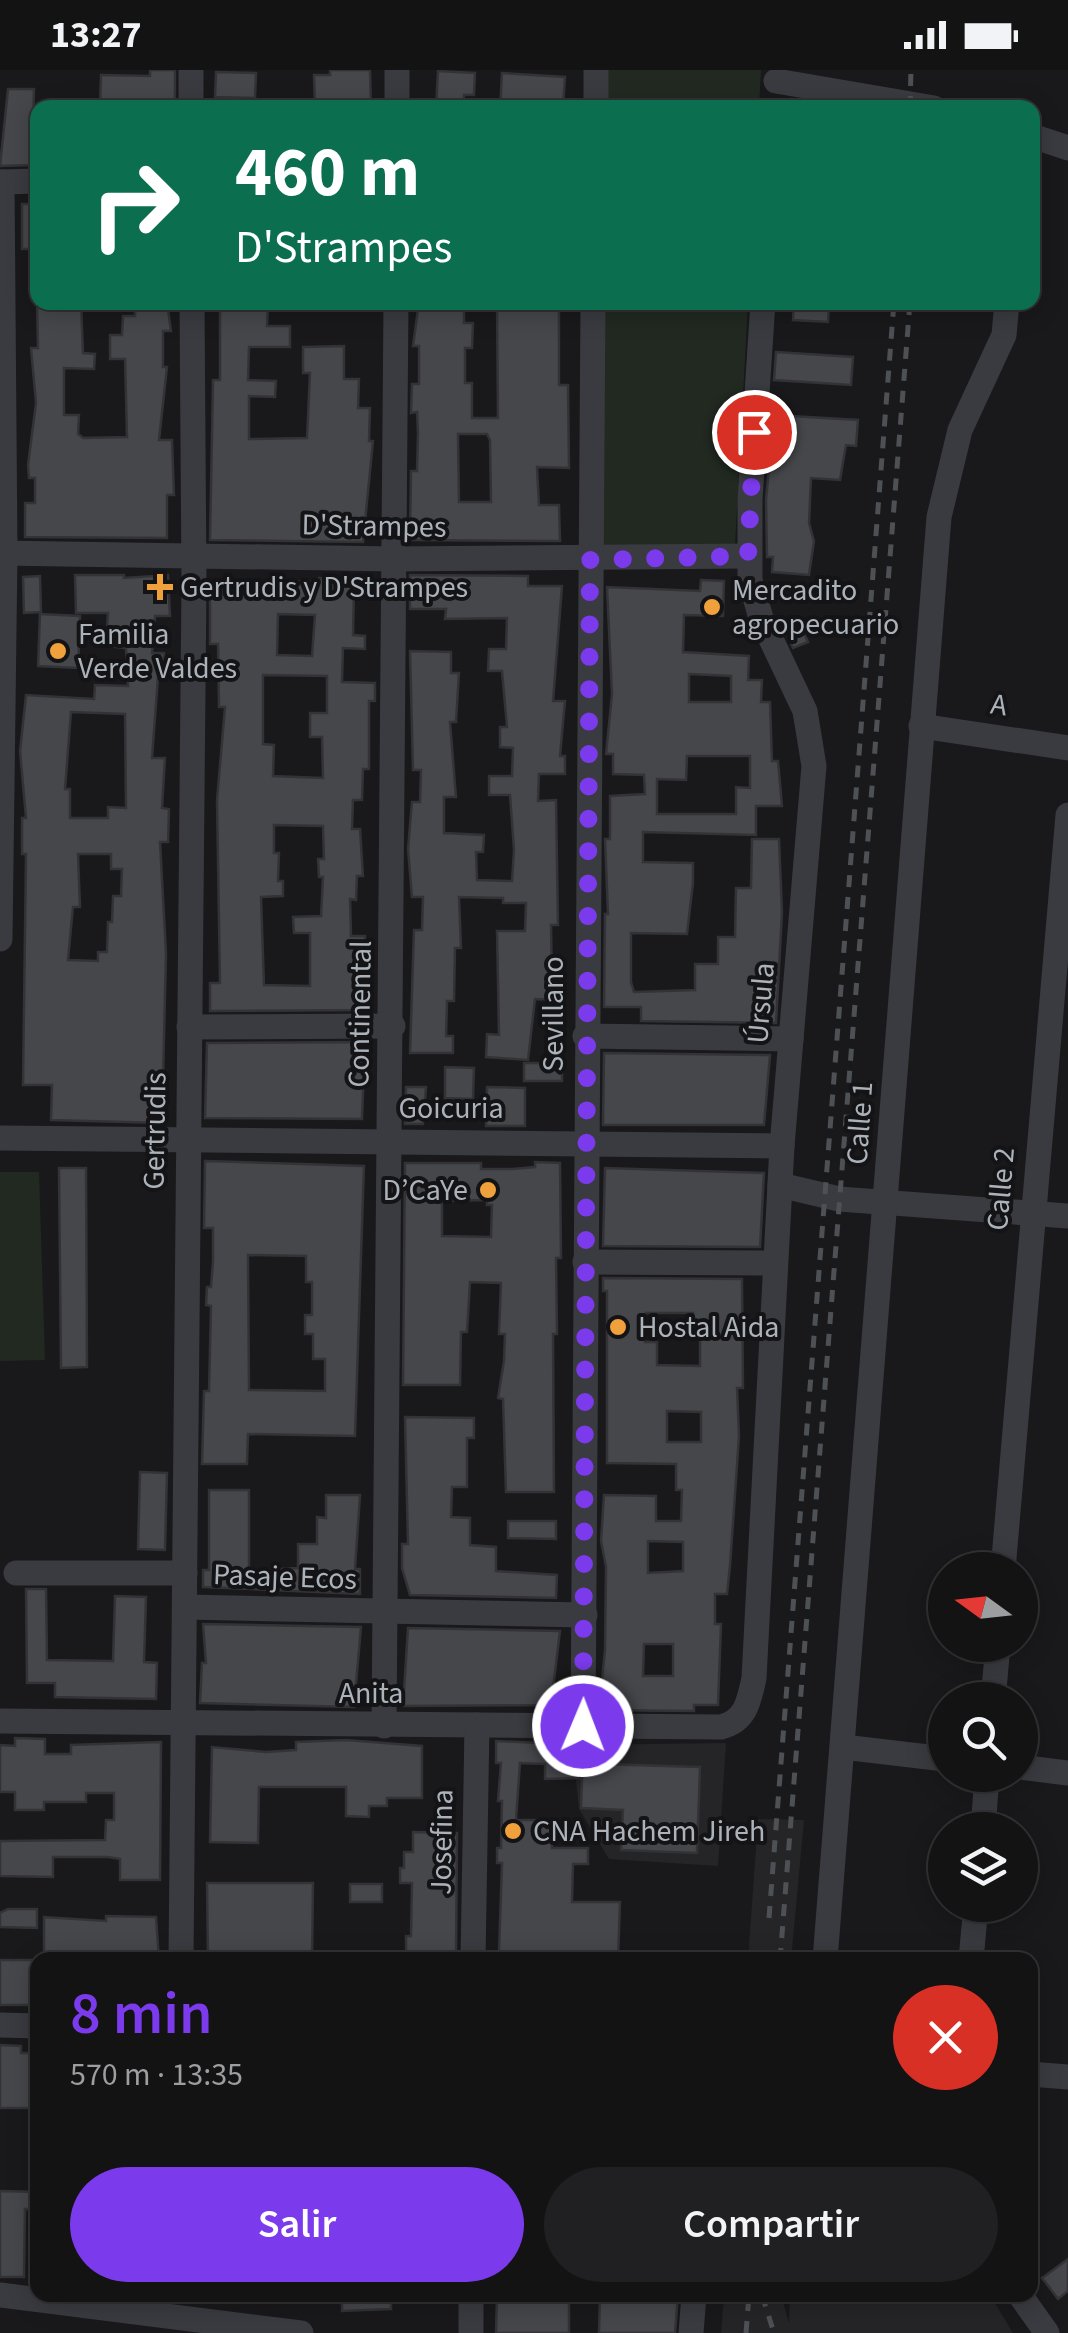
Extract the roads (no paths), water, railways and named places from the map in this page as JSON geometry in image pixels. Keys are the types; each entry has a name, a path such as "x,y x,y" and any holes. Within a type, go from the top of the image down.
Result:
{"street":[{"path":"190,100 191,70"},
{"path":"396,100 397,70"},
{"path":"596,70 596,100"},
{"path":"777,76 895,100"},
{"path":"1040,139 1068,148"},
{"path":"0,939 1,182 30,181"},
{"name":"Gertrudis","path":"181,1952 194,556 192,310"},
{"name":"Continental","path":"384,1726 393,1026 396,310"},
{"name":"Sevillano","path":"583,1726 593,310"},
{"name":"Úrsula","path":"740,1719 754,1678 782,1146 814,766 805,711 761,618 748,556 763,310"},
{"name":"Calle 1","path":"826,1952 888,1202 939,517 960,430 1004,335 1006,310"},
{"name":"D'Strampes","path":"2,553 590,560 748,556"},
{"name":"A","path":"921,726 1068,748"},
{"name":"Calle 2","path":"1005,1552 1031,1214 1061,964 1068,815"},
{"path":"189,1027 393,1026"},
{"path":"585,1036 791,1039"},
{"name":"Goicuria","path":"0,1138 782,1146"},
{"path":"780,1185 840,1199 1068,1216"},
{"path":"586,1262 775,1263"},
{"path":"16,1572 185,1573"},
{"name":"Pasaje Ecos","path":"185,1607 585,1615"},
{"name":"Anita","path":"0,1721 721,1727 740,1719"},
{"name":"Josefina","path":"473,1952 477,1725"},
{"path":"844,1747 928,1757"},
{"path":"1038,1770 1068,1773"},
{"path":"972,1952 974,1922"},
{"path":"0,2025 30,2026"},
{"path":"1038,2075 1068,2077"},
{"path":"0,2295 30,2299"},
{"path":"59,2302 301,2333"},
{"path":"471,2302 471,2333"},
{"path":"691,2333 693,2302"},
{"path":"1025,2302 1048,2333"}],"railway":[{"path":"910,100 911,70"},
{"path":"769,1918 893,310"},
{"path":"781,1952 909,310"},
{"path":"746,2333 748,2302"},
{"path":"764,2302 774,2333"}],"place":[{"name":"Gertrudis y D'Strampes","path":"160,587"},
{"name":"Mercadito agropecuario","path":"712,607"},
{"name":"Familia Verde Valdes","path":"58,651"},
{"name":"D’CaYe","path":"488,1190"},
{"name":"Hostal Aida","path":"618,1327"},
{"name":"CNA Hachem Jireh","path":"513,1831"}]}
